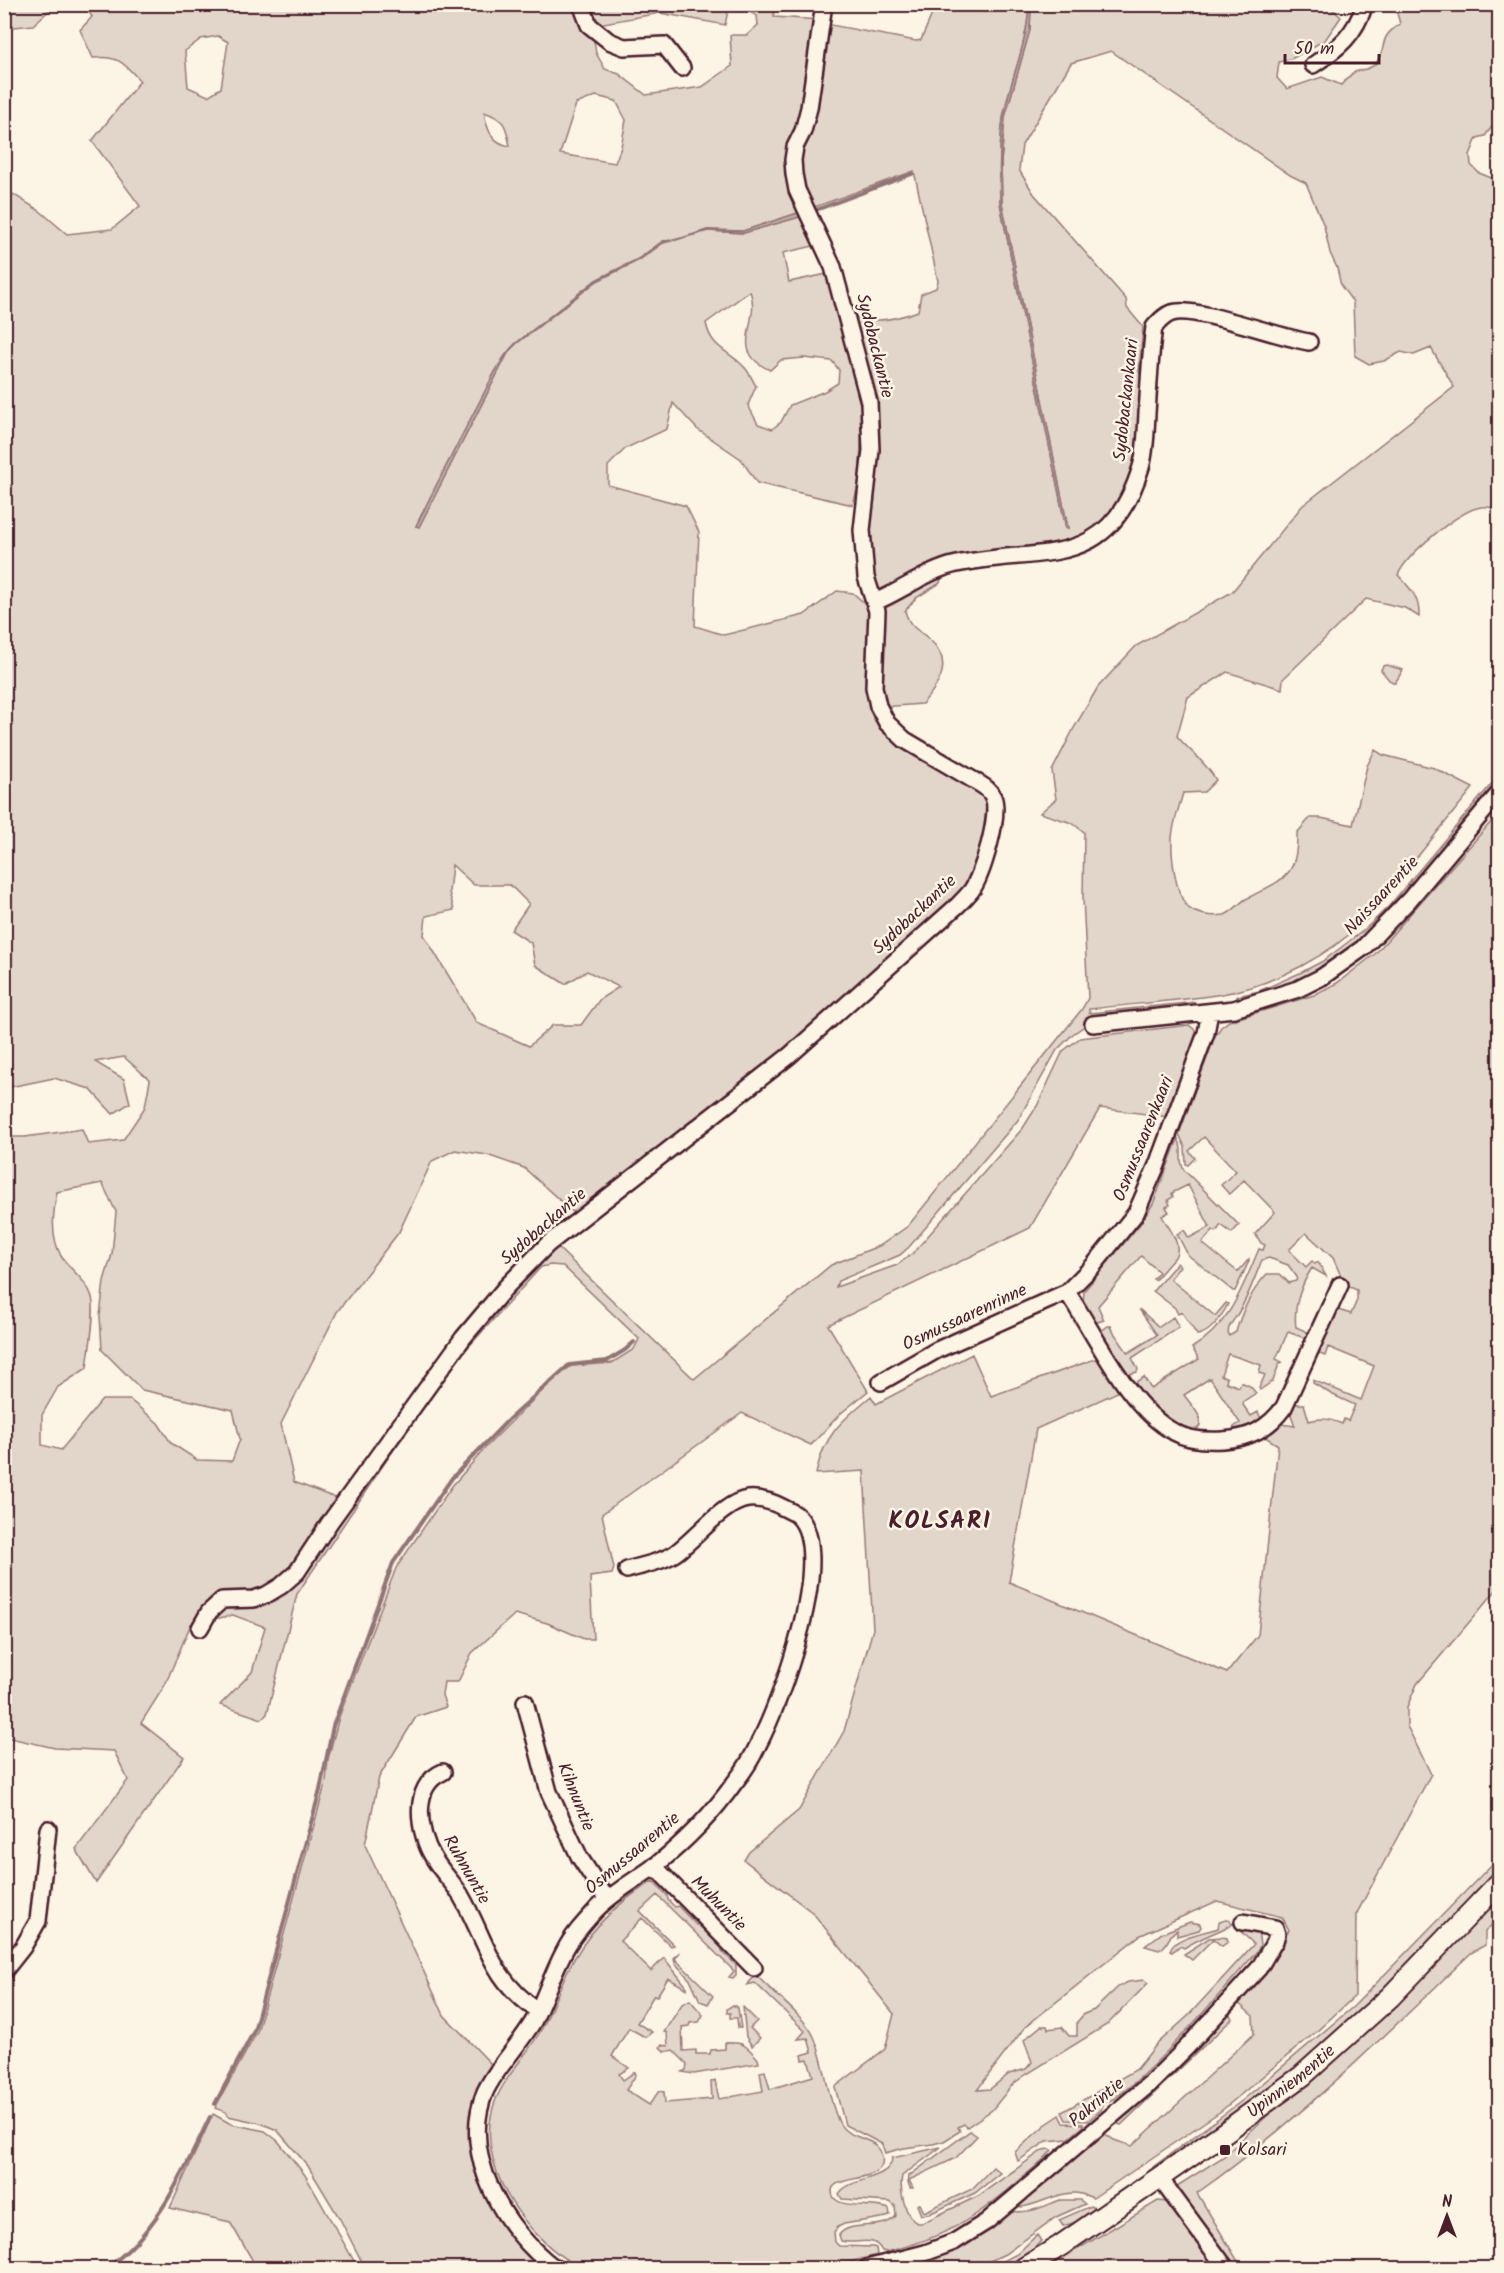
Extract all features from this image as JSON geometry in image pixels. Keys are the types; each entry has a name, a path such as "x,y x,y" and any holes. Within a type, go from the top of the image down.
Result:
{"main road":[{"name":"Upinniementie","path":"1024,2268 1060,2246 1269,2101 1338,2045 1390,1997 1500,1882"}],"street":[{"path":"581,4 589,25 609,41 624,47 664,45 682,68"},
{"name":"Sydobackantie","path":"200,1628 209,1612 222,1600 255,1599 266,1595 281,1587 297,1572 330,1522 463,1338 506,1287 548,1244 789,1056 958,905 971,890 989,844 995,820 995,803 988,790 936,756 905,740 887,723 878,706 874,687 877,627 875,602 866,578 862,530 871,450 869,402 833,267 796,190 794,174 795,147 803,131 809,108 824,4"},
{"path":"1312,65 1345,42 1359,22 1365,4"},
{"name":"Sydobackankaari","path":"875,602 928,574 955,564 1050,554 1092,541 1108,528 1129,498 1142,466 1154,327 1165,316 1173,312 1206,315 1309,342"},
{"name":"Naissaarentie","path":"1094,1024 1247,1006 1298,989 1322,977 1363,948 1409,900 1500,792"},
{"name":"Osmussaarenkaari","path":"1067,1292 1093,1266 1136,1213 1157,1165 1206,1033 1210,1012"},
{"path":"1067,1292 1137,1402 1161,1424 1175,1433 1198,1440 1215,1440 1234,1439 1255,1432 1274,1421 1284,1407 1340,1284"},
{"name":"Osmussaarenrinne","path":"881,1382 937,1350 1067,1292"},
{"name":"Osmussaarentie","path":"555,2268 525,2243 499,2206 487,2176 478,2136 479,2117 486,2091 523,2038 538,2011 565,1949 585,1922 607,1899 685,1841 736,1782 758,1746 775,1708 799,1639 809,1586 811,1556 808,1536 799,1516 761,1499 741,1500 722,1512 684,1547 670,1556 627,1570"},
{"name":"Kihnuntie","path":"525,1702 534,1731 539,1762 561,1821 580,1858 607,1899"},
{"name":"Ruhnuntie","path":"443,1772 433,1776 428,1782 421,1801 426,1843 433,1858 459,1893 494,1966 511,1989 538,2011"},
{"path":"4,1971 23,1947 38,1921 48,1829"},
{"name":"Muhuntie","path":"654,1866 754,1968"},
{"name":"Pakrintie","path":"867,2268 925,2253 954,2242 986,2222 1153,2081 1230,2002 1259,1968 1275,1941 1277,1934 1275,1928 1243,1922"},
{"path":"1159,2177 1226,2268"}],"shaded area":[{"path":"4,5 55,5 33,25 5,28"},
{"path":"85,5 575,5 594,40 596,53 605,69 619,74 646,95 702,87 732,66 730,35 747,35 758,25 757,16 743,8 728,11 725,25 660,13 593,25 583,5 774,5 774,17 820,20 802,126 790,143 801,212 743,231 707,230 684,237 708,231 744,233 803,216 818,245 783,253 789,282 827,274 860,398 862,425 859,482 853,505 757,483 741,459 697,429 673,403 667,429 626,448 608,466 608,485 686,506 699,532 695,626 724,635 804,615 837,591 853,593 870,608 870,635 865,678 873,718 885,732 982,789 989,806 990,821 979,858 968,885 953,903 777,1058 576,1215 524,1168 487,1155 455,1150 432,1161 399,1232 337,1312 281,1424 294,1482 338,1499 448,1362 554,1244 694,1379 831,1265 881,1245 908,1226 1082,1009 1088,998 1083,898 1084,832 1072,823 1040,813 1056,799 1052,771 1098,687 1136,646 1232,592 1302,506 1454,387 1431,348 1414,355 1401,352 1384,361 1369,364 1355,356 1353,302 1341,286 1324,226 1306,183 1290,175 1111,51 1071,63 1022,145 1019,170 1034,194 1126,299 1127,308 1143,327 1139,372 1145,384 1134,471 1116,510 1090,537 883,592 876,591 866,559 873,456 853,315 868,320 877,320 918,311 921,294 936,288 938,281 914,171 812,208 799,171 798,153 826,24 916,41 921,40 936,5 1029,5 1022,49 1003,119 1000,161 1000,203 1066,528 1068,528 1002,203 1001,162 1005,117 1030,30 1031,5 1328,5 1341,17 1325,40 1293,58 1279,62 1277,78 1287,89 1322,77 1341,85 1353,73 1374,65 1380,57 1385,38 1400,24 1397,13 1402,5 1499,5 1500,100 1497,120 1485,136 1477,138 1470,155 1471,165 1479,173 1499,181 1499,510 1481,507 1460,516 1422,545 1403,566 1398,575 1411,589 1416,599 1419,617 1405,608 1366,599 1283,679 1282,689 1227,672 1188,697 1177,736 1208,768 1216,780 1204,792 1183,793 1172,838 1173,863 1179,891 1186,905 1193,911 1204,915 1219,916 1227,914 1246,899 1285,876 1295,860 1297,833 1310,818 1353,825 1367,766 1375,750 1383,755 1434,768 1473,788 1368,918 1353,932 1319,956 1281,976 1242,990 1189,999 1089,1009 1089,1013 1195,1002 1195,1008 1089,1023 1073,1034 1057,1050 1018,1120 909,1247 900,1255 838,1281 836,1287 897,1265 913,1253 1023,1128 1037,1106 1063,1051 1080,1038 1189,1025 1196,1031 1197,1035 1169,1117 1100,1108 1030,1228 828,1325 868,1391 840,1414 811,1445 742,1413 602,1514 614,1568 612,1574 590,1577 593,1639 584,1639 547,1623 515,1614 472,1653 458,1682 444,1682 442,1695 446,1707 416,1717 379,1777 365,1845 444,2015 491,2064 478,2090 483,2185 500,2221 527,2256 544,2268 365,2268 340,2219 308,2166 277,2130 260,2123 228,2116 226,2112 215,2108 257,2032 326,1781 328,1759 339,1717 396,1568 452,1486 488,1445 545,1388 571,1366 612,1363 634,1349 639,1339 563,1266 541,1267 463,1353 388,1458 297,1594 267,1714 262,1719 220,1705 252,1672 265,1627 233,1615 191,1624 165,1685 141,1723 184,1757 96,1883 76,1849 128,1780 114,1751 55,1748 5,1737 5,1137 25,1137 82,1129 88,1144 123,1140 145,1107 150,1080 124,1057 95,1062 124,1079 130,1103 113,1114 90,1089 54,1078 5,1088 5,189 40,211 67,234 112,229 140,206 92,141 140,81 115,59 93,58 80,30 92,17","holes":["218,36 228,42 221,88 208,96 188,87 185,51 201,39","596,96 616,101 626,120 621,147 615,163 560,154 576,104","484,112 500,120 507,133 510,146 494,138","674,240 663,243 639,260 597,281 510,350 596,280 638,259 663,241","750,291 752,314 748,344 750,354 757,362 770,370 781,360 804,358 832,361 839,370 838,383 825,391 790,405 781,422 772,429 758,424 748,405 756,386 746,369 717,345 706,323","509,352 419,526 416,526 440,478 492,377","452,865 474,885 510,885 529,904 511,930 531,943 535,965 565,984 587,971 619,987 600,999 581,1025 553,1025 529,1046 477,1023 424,935 426,916 454,910 449,892","102,1183 116,1212 112,1254 104,1281 100,1316 102,1350 142,1390 233,1410 240,1439 232,1461 197,1460 171,1443 158,1423 130,1400 102,1400 61,1450 42,1445 42,1415 58,1387 87,1368 93,1322 90,1291 64,1261 55,1240 53,1224 57,1192"]},
{"path":"1029,5 1031,5 1030,30 1005,117 1001,162 1002,203 1068,528 1066,529 1000,203 1000,161 1003,119 1022,49"},
{"path":"801,212 803,216 744,233 708,231 684,237 707,230 743,231"},
{"path":"674,240 663,243 639,260 597,281 510,350 515,344 596,280 638,259 663,241"},
{"path":"509,352 419,527 416,526 492,377"},
{"path":"943,572 940,583 916,598 905,611 912,625 937,647 941,655 943,664 939,680 922,704 882,707 879,604"},
{"path":"1387,665 1403,670 1395,683 1389,680 1381,670"},
{"path":"1499,775 1499,785 1367,936 1326,967 1301,980 1237,1002 1237,996 1259,991 1323,961 1364,930 1389,906"},
{"path":"1499,813 1499,1587 1417,1684 1407,1707 1407,1726 1431,1774 1356,1915 1355,1996 1316,2032 1221,2111 1093,2198 1074,2193 1021,2207 1016,2203 1101,2131 1114,2140 1132,2146 1254,2034 1253,2016 1237,2002 1289,1930 1282,1917 1217,1901 1139,1936 1025,2027 977,2090 990,2089 1009,2074 1026,2069 1032,2062 1024,2040 1041,2026 1047,2026 1048,2029 1062,2027 1069,2036 1077,2036 1077,2022 1084,2014 1094,2010 1118,1987 1128,1982 1144,1980 1148,1983 1108,2024 1027,2074 1013,2084 992,2110 967,2127 964,2124 958,2127 960,2131 944,2141 885,2153 882,2144 845,2125 835,2087 885,2049 894,2014 813,1913 744,1860 749,1852 799,1810 844,1731 873,1629 864,1471 816,1474 819,1461 823,1449 835,1430 871,1396 876,1404 972,1354 991,1396 1098,1358 1120,1391 1036,1429 1009,1582 1227,1673 1258,1635 1278,1445 1265,1437 1281,1424 1295,1426 1290,1412 1294,1404 1304,1404 1309,1421 1326,1419 1342,1424 1344,1419 1348,1421 1355,1405 1331,1394 1313,1383 1313,1380 1361,1400 1374,1366 1328,1347 1325,1356 1318,1353 1338,1310 1351,1314 1357,1300 1357,1290 1345,1285 1333,1258 1306,1233 1289,1250 1306,1267 1312,1261 1315,1264 1318,1262 1326,1276 1312,1268 1299,1296 1296,1327 1312,1334 1310,1340 1288,1332 1276,1359 1282,1362 1279,1364 1273,1381 1260,1390 1265,1375 1259,1373 1261,1365 1228,1354 1221,1375 1227,1378 1226,1382 1239,1387 1241,1382 1250,1386 1256,1393 1244,1401 1243,1405 1251,1416 1258,1412 1262,1421 1234,1430 1234,1427 1240,1423 1210,1378 1184,1395 1200,1419 1200,1426 1197,1429 1185,1429 1166,1421 1134,1386 1144,1377 1151,1389 1199,1359 1192,1348 1216,1328 1226,1316 1259,1249 1263,1250 1265,1245 1255,1234 1275,1212 1244,1180 1229,1194 1221,1185 1236,1171 1204,1137 1189,1151 1195,1158 1188,1165 1186,1164 1185,1147 1179,1134 1215,1036 1221,1027 1229,1021 1314,995 1337,983 1375,954","holes":["1269,1258 1288,1265 1297,1277 1296,1281 1289,1283 1280,1274 1267,1274 1248,1301 1236,1332 1229,1336 1229,1327 1244,1302 1262,1260"]},
{"path":"1178,1139 1184,1170 1239,1225 1232,1233 1221,1225 1216,1232 1213,1230 1202,1243 1238,1272 1249,1259 1249,1261 1233,1291 1188,1255 1177,1234 1184,1230 1189,1238 1210,1227 1188,1185 1172,1193 1173,1197 1168,1200 1170,1205 1166,1207 1169,1212 1162,1216 1176,1241 1175,1257 1155,1280 1153,1279 1159,1272 1141,1256 1098,1306 1104,1320 1094,1323 1083,1305 1084,1291 1140,1224 1153,1204"},
{"path":"1177,1263 1180,1266 1170,1279 1215,1316 1226,1303 1228,1304 1215,1324 1202,1334 1197,1335 1182,1312 1178,1314 1175,1308 1153,1291"},
{"path":"1139,1309 1159,1327 1173,1317 1179,1327 1132,1358 1138,1369 1137,1372 1129,1374 1100,1334 1108,1326 1112,1326 1110,1327 1128,1353 1157,1335"},
{"path":"1499,1857 1499,1868 1359,2013 1249,2107 1151,2173 1153,2167 1243,2100 1354,2006"},
{"path":"653,1881 675,1907 678,1906 696,1925 699,1924 722,1948 722,1951 736,1965 736,1975 733,1978 729,1977 734,1971 657,1895 640,1911 674,1945 671,1946 642,1918 620,1941 651,1971 664,1958 687,1989 668,1978 657,1996 654,1995 637,2023 652,2032 645,2037 629,2028 612,2056 629,2068 619,2074 623,2080 635,2072 636,2075 626,2090 649,2105 659,2091 664,2092 665,2103 712,2099 711,2082 715,2080 719,2099 763,2091 760,2072 765,2071 770,2089 813,2076 808,2059 803,2060 802,2055 812,2052 808,2038 798,2039 805,2031 755,1983 747,1985 753,1978 758,1977 797,2014 814,2037 832,2104 840,2124 850,2133 875,2145 882,2156 881,2166 876,2172 837,2184 833,2188 833,2196 842,2203 889,2209 890,2215 887,2217 844,2224 834,2232 835,2242 839,2246 873,2247 876,2248 877,2255 825,2268 580,2268 541,2239 508,2197 497,2173 491,2148 490,2123 496,2099 541,2030 567,1972 583,1944 615,1909"},
{"path":"1499,1895 1499,1917 1485,1932 1485,1945 1471,1953 1372,2048 1305,2108 1270,2138 1197,2193 1242,2268 1229,2268 1175,2192 1177,2186 1223,2157 1268,2115 1312,2079"},
{"path":"1229,1919 1233,1924 1184,1948 1180,1946 1170,1951 1184,1938 1218,1928 1219,1922"},
{"path":"1190,1922 1200,1924 1201,1927 1199,1930 1177,1936 1177,1930 1159,1950 1145,1946 1162,1933"},
{"path":"1241,1928 1258,1931 1260,1945 1258,1950 1206,2009 1137,2080 1118,2096 1104,2103 1101,2110 1088,2121 1066,2120 1062,2112 1137,2069 1156,2045 1187,2017 1254,1944 1241,1932"},
{"path":"1209,1938 1227,1938 1228,1942 1222,1946 1213,1939 1192,1960 1184,1954"},
{"path":"680,1952 675,1959 713,1996 708,2004 700,2001 691,1981 675,1963 674,1958"},
{"path":"690,2000 703,2015 699,2022 682,2027 683,2051 696,2050 696,2054 710,2054 711,2050 725,2049 725,2043 736,2043 747,2048 759,2063 694,2074 682,2072 686,2070 687,2064 673,2050 665,2052 660,2047 661,2045 668,2046 667,2033 664,2032 682,2004"},
{"path":"733,2005 738,2008 741,2028 738,2028 737,2018 730,2018 730,2013 727,2013 727,2009"},
{"path":"743,2007 757,2021 750,2028 760,2038 752,2046 746,2037"},
{"path":"1229,2012 1232,2019 1121,2125 1116,2123 1116,2121"},
{"path":"213,2114 231,2124 265,2131 278,2141 305,2175 358,2268 257,2268 230,2222 170,2208"},
{"path":"1060,2115 1064,2123 1083,2124 1084,2126 1068,2139 1047,2141 1018,2161 1015,2152 1045,2125"},
{"path":"970,2131 977,2136 956,2158 909,2180 913,2188 910,2188 908,2182 909,2176"},
{"path":"941,2147 902,2176 901,2188 906,2209 917,2223 922,2223 978,2196 1043,2150 1052,2150 989,2205 943,2233 886,2252 869,2241 841,2241 839,2235 844,2230 883,2223 896,2216 895,2206 890,2202 842,2199 839,2194 844,2189 885,2171 892,2158"},
{"path":"993,2167 1000,2173 975,2193 929,2214 921,2215 917,2205 920,2204 924,2212 972,2189"},
{"path":"1060,2200 1080,2200 1085,2204 1056,2217 1005,2254 975,2268 889,2268 1008,2211 1029,2211"},
{"path":"1158,2201 1167,2202 1183,2216 1220,2268 1046,2268"},
{"path":"1091,2206 1096,2209 1086,2219 1063,2226 1059,2220"},
{"path":"1037,2235 1041,2241 1019,2262 999,2268 990,2268 1017,2254"}],"waterway":[{"path":"816,210 912,174"},
{"path":"215,2104 254,2031 320,1790 333,1726 393,1563 452,1478 509,1419 569,1365 607,1361 634,1342"},
{"path":"106,2268 124,2254 155,2219 179,2180 210,2117"}],"place":[{"name":"Kolsari","path":"1225,2150"}],"district":[{"name":"KOLSARI","path":"940,1521"}]}
